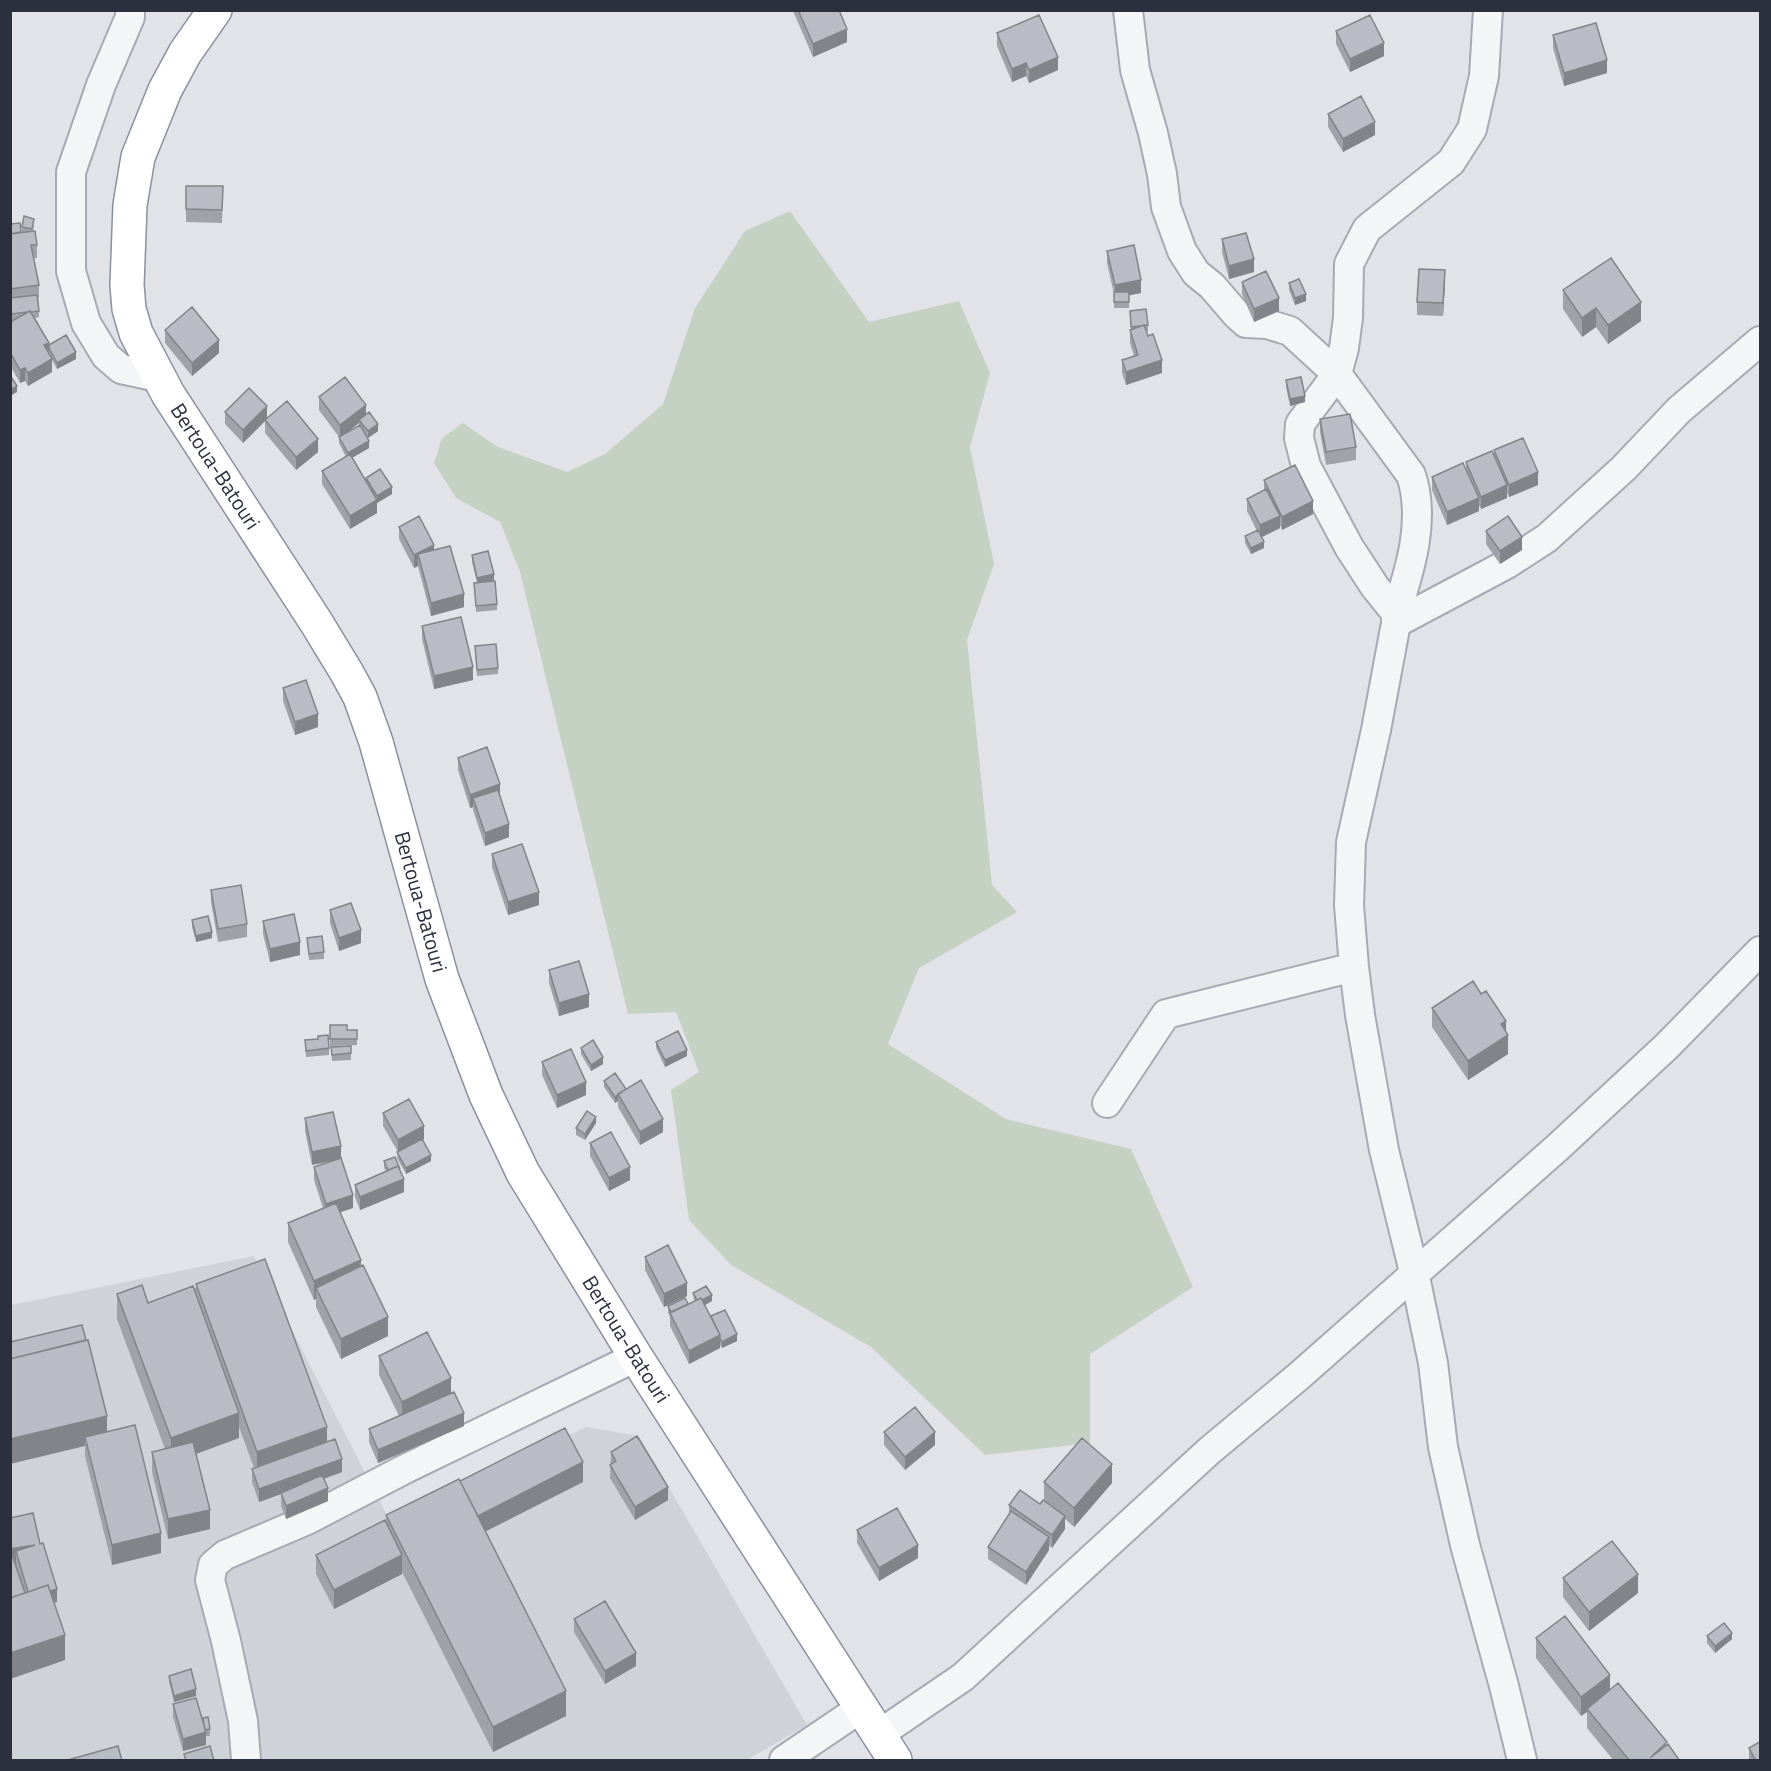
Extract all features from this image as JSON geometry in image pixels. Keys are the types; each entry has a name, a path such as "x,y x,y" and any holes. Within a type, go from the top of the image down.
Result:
{"highway":[{"name":"Bertoua-Batouri","path":"215,10 185,52 165,90 138,157 130,205 127,285 129,309 136,333 158,377 316,622 360,697 376,741 442,979 486,1095 523,1173 636,1357 878,1735"}],"street":[{"path":"130,10 130,17 101,85 71,172 71,271 86,322 106,356 121,369 158,377"},
{"path":"1128,10 1135,70 1155,143 1166,207 1182,251 1196,273 1212,286 1246,323 1267,324 1290,331 1337,374 1366,416 1399,457 1411,475 1416,490 1418,516 1413,550 1396,618 1376,730 1351,842 1349,905 1354,967 1360,1015 1384,1150 1414,1272 1433,1363 1443,1447 1460,1523 1522,1761"},
{"path":"1396,618 1348,547 1306,466 1299,438 1300,424 1337,374 1344,348 1348,318 1349,264 1367,230 1451,162 1472,129 1484,75 1488,10"},
{"path":"1396,618 1507,564 1547,538 1624,468 1679,410 1761,341"},
{"path":"784,1761 878,1735 963,1677 1209,1451 1299,1376 1557,1148 1667,1046 1761,951"},
{"path":"1107,1103 1166,1014 1354,967"},
{"path":"246,1761 243,1721 210,1580 213,1565 225,1555 307,1520 405,1469 636,1357"}],"shaded area":[{"path":"254,1256 392,1525 586,1427 639,1436 807,1725 747,1760 11,1760 11,1305"}],"green space":[{"path":"790,211 869,322 959,301 990,373 970,447 994,564 967,640 992,885 1017,912 919,968 888,1044 1006,1119 1131,1149 1193,1287 1090,1354 1090,1443 985,1455 871,1347 731,1265 689,1220 671,1090 699,1072 676,1012 628,1014 520,572 500,522 456,498 434,463 442,438 463,423 496,446 567,472 605,454 663,404 695,308 745,231"}],"building":[{"path":"798,10 839,10 847,29 813,44"},
{"path":"1039,15 1058,57 1029,70 1026,63 1012,69 997,33"},
{"path":"1370,15 1384,43 1350,59 1336,31"},
{"path":"1596,23 1607,60 1564,73 1553,35"},
{"path":"1361,96 1375,122 1343,139 1328,114"},
{"path":"186,186 223,186 222,210 186,209"},
{"path":"24,216 34,219 32,229 22,227"},
{"path":"20,223 21,232 10,234 10,224"},
{"path":"35,231 37,245 31,245 39,285 10,289 10,234"},
{"path":"1246,233 1254,259 1229,266 1222,239"},
{"path":"1134,245 1141,280 1115,285 1107,251"},
{"path":"1611,258 1641,302 1608,325 1596,308 1582,318 1563,290"},
{"path":"1419,269 1445,270 1443,303 1417,302"},
{"path":"1266,271 1279,298 1254,309 1242,282"},
{"path":"1299,279 1306,294 1295,298 1289,283"},
{"path":"1114,292 1129,292 1129,302 1114,302"},
{"path":"37,295 39,311 11,314 10,298"},
{"path":"192,307 219,340 192,363 165,330"},
{"path":"1146,309 1148,325 1131,327 1130,311"},
{"path":"30,311 49,343 44,345 52,359 28,373 25,368 20,370 10,352 10,322"},
{"path":"1144,325 1148,336 1153,334 1162,360 1126,372 1122,360 1138,355 1130,330"},
{"path":"66,335 76,352 57,363 49,345"},
{"path":"10,375 17,386 10,390"},
{"path":"345,377 366,405 340,425 319,397"},
{"path":"1301,377 1305,396 1290,399 1286,380"},
{"path":"249,388 267,406 243,430 225,412"},
{"path":"287,401 318,439 296,457 265,420"},
{"path":"369,412 378,424 368,431 359,420"},
{"path":"1350,414 1356,447 1326,452 1320,419"},
{"path":"360,425 369,441 348,453 339,437"},
{"path":"1523,438 1538,472 1509,485 1494,450"},
{"path":"1492,451 1507,485 1481,497 1466,462"},
{"path":"350,454 377,500 350,516 322,471"},
{"path":"1463,463 1479,498 1447,512 1432,477"},
{"path":"1295,465 1313,501 1282,517 1264,480"},
{"path":"380,469 392,487 377,496 366,478"},
{"path":"1266,489 1280,516 1260,525 1247,499"},
{"path":"419,516 434,545 414,555 399,527"},
{"path":"1508,516 1522,537 1500,551 1486,531"},
{"path":"1258,530 1264,542 1251,548 1245,536"},
{"path":"450,546 464,594 431,603 418,554"},
{"path":"488,551 494,574 477,578 472,555"},
{"path":"495,581 497,604 476,606 474,583"},
{"path":"461,617 473,667 434,676 422,626"},
{"path":"496,644 498,668 477,670 475,646"},
{"path":"306,680 318,714 295,722 283,688"},
{"path":"487,747 500,784 470,795 458,758"},
{"path":"498,790 509,824 485,833 473,798"},
{"path":"522,844 539,892 508,902 492,854"},
{"path":"241,885 247,924 218,929 211,890"},
{"path":"351,903 361,930 339,938 330,910"},
{"path":"294,914 300,942 270,949 263,921"},
{"path":"208,916 212,932 196,936 192,920"},
{"path":"322,936 324,952 309,954 307,938"},
{"path":"579,961 589,994 559,1003 549,970"},
{"path":"1473,981 1481,994 1486,991 1506,1021 1501,1024 1508,1035 1468,1061 1432,1008"},
{"path":"330,1025 347,1025 347,1030 357,1030 357,1039 330,1039"},
{"path":"678,1031 687,1050 665,1060 656,1042"},
{"path":"328,1035 329,1048 306,1051 305,1040"},
{"path":"593,1040 603,1057 591,1065 581,1048"},
{"path":"351,1046 351,1053 332,1055 331,1047"},
{"path":"571,1049 586,1082 557,1095 542,1062"},
{"path":"615,1073 626,1089 615,1097 604,1081"},
{"path":"641,1080 663,1119 640,1132 618,1094"},
{"path":"409,1099 424,1126 398,1140 383,1113"},
{"path":"587,1111 596,1117 585,1134 576,1128"},
{"path":"333,1112 341,1146 312,1152 305,1118"},
{"path":"611,1132 630,1167 609,1178 590,1143"},
{"path":"422,1139 431,1155 406,1168 397,1152"},
{"path":"395,1157 400,1169 398,1166 388,1170 384,1161"},
{"path":"341,1158 353,1195 326,1204 314,1167"},
{"path":"398,1166 404,1179 360,1197 355,1185"},
{"path":"336,1203 361,1260 314,1281 288,1223"},
{"path":"668,1245 687,1283 664,1294 645,1257"},
{"path":"265,1259 327,1427 257,1452 196,1284"},
{"path":"363,1265 388,1317 341,1339 316,1288"},
{"path":"142,1285 148,1303 193,1286 239,1413 171,1438 117,1294"},
{"path":"706,1286 712,1295 697,1300 693,1293"},
{"path":"685,1298 688,1304 671,1312 668,1306"},
{"path":"701,1298 720,1335 689,1351 670,1313"},
{"path":"725,1310 737,1334 722,1342 711,1316"},
{"path":"82,1325 86,1340 10,1359 10,1342"},
{"path":"427,1332 451,1378 402,1402 379,1356"},
{"path":"88,1340 107,1416 10,1439 10,1359"},
{"path":"454,1392 464,1413 378,1450 369,1429"},
{"path":"915,1407 935,1432 905,1457 884,1432"},
{"path":"135,1425 161,1533 112,1545 85,1437"},
{"path":"565,1428 583,1462 478,1516 460,1481"},
{"path":"637,1436 668,1487 635,1507 610,1465 616,1461 611,1452"},
{"path":"1082,1438 1112,1464 1074,1508 1044,1482"},
{"path":"335,1439 342,1459 259,1489 252,1469"},
{"path":"193,1442 210,1510 168,1519 152,1452"},
{"path":"322,1475 328,1488 286,1506 281,1493"},
{"path":"459,1479 566,1691 493,1727 386,1515"},
{"path":"1020,1490 1040,1504 1043,1500 1065,1516 1052,1535 1009,1505"},
{"path":"897,1508 918,1545 879,1568 857,1530"},
{"path":"1011,1511 1049,1537 1026,1572 988,1547"},
{"path":"33,1513 40,1544 43,1543 57,1589 50,1591 48,1585 28,1592 16,1551 35,1545 10,1549 10,1518"},
{"path":"385,1520 402,1555 334,1590 316,1555"},
{"path":"1612,1541 1638,1574 1589,1612 1563,1578"},
{"path":"10,1549 25,1593 10,1598"},
{"path":"48,1585 65,1635 10,1653 10,1598"},
{"path":"605,1601 636,1653 605,1671 574,1619"},
{"path":"1565,1616 1610,1675 1581,1697 1536,1638"},
{"path":"1724,1623 1732,1633 1715,1646 1707,1636"},
{"path":"191,1669 196,1689 174,1696 169,1676"},
{"path":"1618,1683 1667,1742 1650,1758 1668,1744 1680,1761 1630,1761 1587,1709"},
{"path":"196,1698 206,1732 183,1739 173,1704"},
{"path":"208,1717 210,1729 205,1730 203,1718"},
{"path":"1761,1741 1761,1761 1756,1761 1749,1748"},
{"path":"118,1746 122,1761 64,1761"},
{"path":"210,1746 214,1761 186,1761 184,1754"}]}
